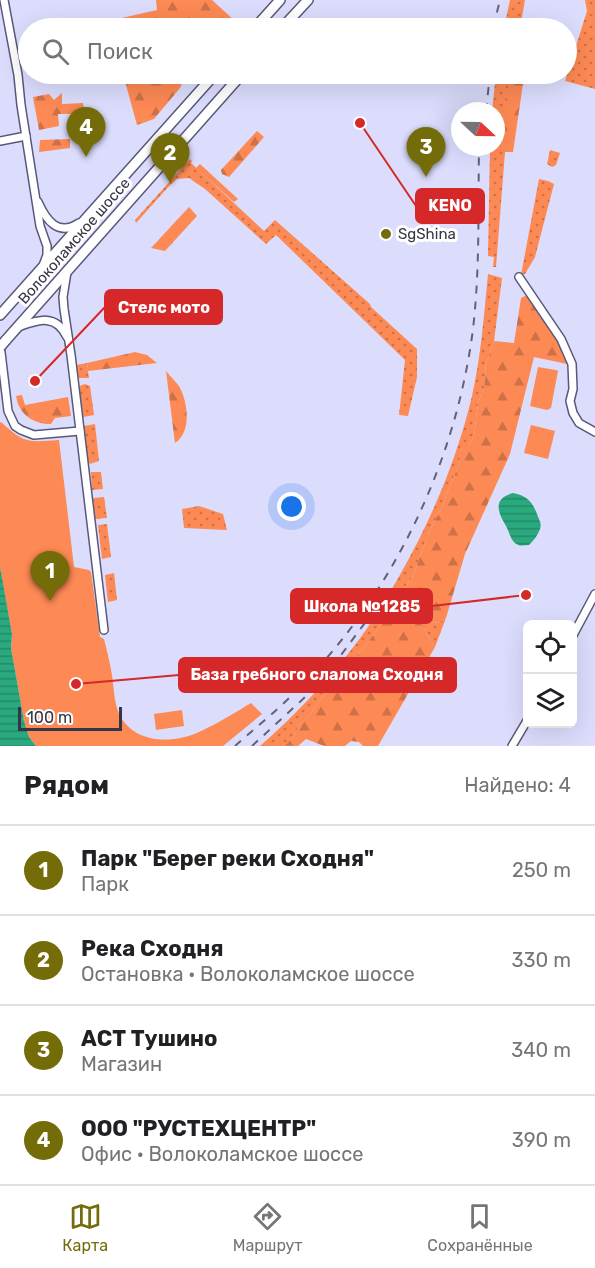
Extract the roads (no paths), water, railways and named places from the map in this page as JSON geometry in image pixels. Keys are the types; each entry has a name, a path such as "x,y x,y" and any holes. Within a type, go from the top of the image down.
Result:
{"main road":[{"path":"264,18 280,0"},
{"path":"291,18 308,0"},
{"name":"Волоколамское шоссе","path":"2,313 206,84"},
{"name":"Волоколамское шоссе","path":"2,344 233,84"}],"street":[{"path":"4,0 18,75"},
{"path":"19,84 40,226 46,246 47,255 44,266"},
{"path":"0,141 26,136"},
{"path":"35,195 44,214 58,227 70,228 86,218"},
{"path":"68,271 63,297 104,630"},
{"path":"519,277 561,339 572,364 573,389 570,401 573,413 579,423 595,432"},
{"path":"18,327 39,320 52,322 66,334 70,345"},
{"path":"2,344 8,411 15,426 27,434 34,435 80,431"},
{"path":"577,629 595,594"},
{"path":"512,746 523,727"}],"railway":[{"path":"496,18 500,0"},
{"path":"487,102 489,84"},
{"path":"235,746 296,691 330,654 362,613 390,570 414,525 435,477 452,429 473,329 478,261 479,156"},
{"path":"252,746 303,699 330,670 367,620"}],"place":[{"name":"KENO","path":"360,123"},
{"name":"ООО \"РУСТЕХЦЕНТР\"","path":"86,157"},
{"name":"АСТ Тушино","path":"426,177"},
{"name":"Река Сходня","path":"170,183"},
{"name":"SgShina","path":"386,234"},
{"name":"Стелс мото","path":"35,381"},
{"name":"Школа №1285","path":"526,595"},
{"name":"Парк \"Берег реки Сходня\"","path":"50,601"},
{"name":"База гребного слалома Сходня","path":"76,684"}]}
